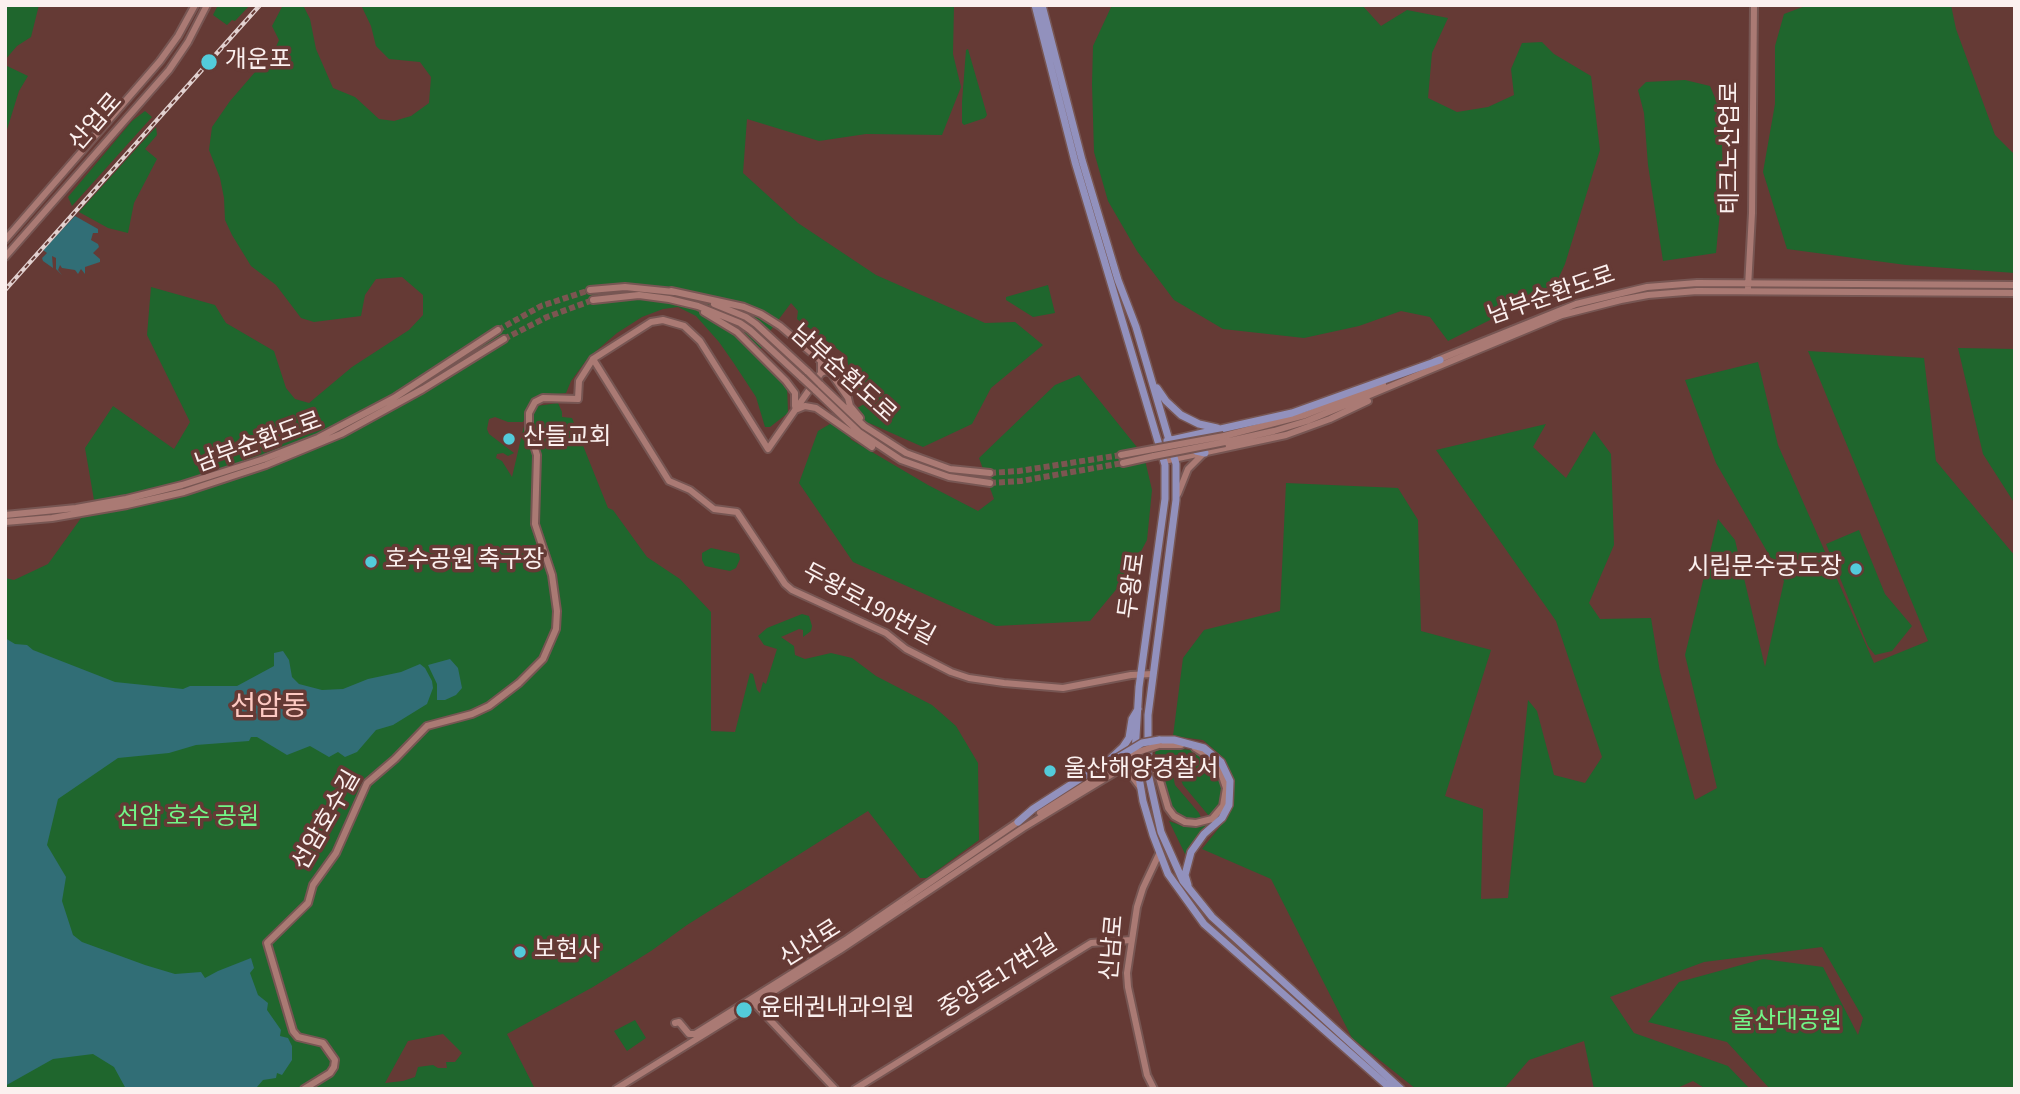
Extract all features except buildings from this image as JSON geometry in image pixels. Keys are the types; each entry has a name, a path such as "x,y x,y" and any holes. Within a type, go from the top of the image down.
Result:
{"main road":[{"name":"산업로","path":"5,240 160,61 195,5"},
{"name":"산업로","path":"5,257 169,70 188,42 207,5"},
{"name":"두왕로","path":"1035,5 1076,162 1164,461 1165,499 1141,674 1135,753 1141,788 1160,854 1177,889 1204,924 1391,1089"},
{"name":"두왕로","path":"1042,5 1087,180 1175,459 1176,500 1148,715 1148,773 1161,832 1183,881 1212,917 1401,1089"},
{"name":"테크노산업로","path":"1748,287 1753,186 1754,5"},
{"name":"남부순환도로","path":"1123,463 1225,436 1274,431 1307,421 1560,310 1620,292 1672,284 2015,293"},
{"name":"남부순환도로","path":"1748,287 2015,285"},
{"name":"남부순환도로","path":"590,290 625,287 671,291 701,299 746,317 766,332 866,438 915,466 949,477 990,483"},
{"path":"593,359 651,322 663,320 684,326 699,341 768,449 821,373 823,367 819,358 767,317 744,307 671,291"},
{"name":"남부순환도로","path":"593,300 639,295 682,302 740,323 805,375"},
{"path":"682,302 737,332 759,353 792,387 796,400 794,411"},
{"name":"남부순환도로","path":"5,522 154,493 292,449 394,398 498,330"},
{"name":"남부순환도로","path":"5,515 31,517 101,510 156,499 285,458 341,434 504,339"},
{"name":"선암호수길","path":"304,1089 330,1073 335,1060 323,1043 298,1037 293,1031 267,943 308,903 313,885 336,853 367,783 427,726 483,709 542,662 556,629 557,611 552,575 535,524 537,455 530,430 529,413 535,402 543,398 578,399 579,381 593,359"},
{"name":"두왕로190번길","path":"593,359 669,481 690,490 714,509 737,512 785,584 792,590 886,634 906,649 951,672 1004,684 1063,688 1153,674"},
{"path":"1160,442 1201,434 1225,436 1441,362"},
{"path":"1164,461 1272,439 1320,424 1441,362"},
{"path":"821,373 831,373 848,398 850,406 879,436"},
{"path":"1150,375 1166,401 1181,415 1225,436"},
{"name":"남부순환도로","path":"817,387 879,436 906,453 936,465 965,472 990,473"},
{"path":"794,411 805,406 816,408 868,444 915,466"},
{"path":"1201,434 1195,438 1193,446 1196,451 1205,453"},
{"name":"남부순환도로","path":"1121,455 1154,453"},
{"path":"1176,500 1188,469 1205,453"},
{"path":"1021,825 1033,809 1109,760 1123,747 1129,738 1132,719 1138,708"},
{"path":"1159,743 1174,740 1204,748 1221,762 1230,781 1229,805 1222,818 1204,834 1191,852 1185,875 1191,893"},
{"path":"1021,825 1142,743 1193,747 1211,758 1224,779 1226,788 1223,806 1212,819 1196,823 1185,822 1168,808 1158,774 1148,761"},
{"name":"신선로","path":"616,1089 1021,825 1121,769 1128,771 1141,788"},
{"name":"신남로","path":"1154,1089 1147,1075 1128,987 1128,956 1137,907 1160,854"},
{"name":"중앙로17번길","path":"855,1089 1091,943 1131,940"},
{"path":"753,1001 835,1089"},
{"name":"신선로","path":"687,1045 697,1033 753,1001"},
{"path":"676,1023 679,1022 689,1034 697,1033"}],"green space":[{"path":"5,5 39,5 31,37 17,46 5,60"},
{"path":"218,5 250,5 235,21 232,20 227,25 213,15"},
{"name":"선암 호수 공원","path":"283,5 303,5 310,19 316,49 333,88 355,97 379,119 394,121 411,116 429,103 431,77 420,62 389,59 376,46 371,26 361,5 954,5 953,54 961,87 942,135 866,134 819,141 747,119 743,173 798,223 876,275 985,323 1015,322 1043,345 991,388 972,424 923,447 869,423 850,439 978,511 994,499 979,458 1055,385 1079,375 1144,456 1152,490 1147,540 1129,574 1090,621 996,626 853,562 799,483 818,431 864,404 850,380 847,356 797,319 798,311 791,303 770,331 769,341 754,355 787,385 788,413 770,427 765,427 756,397 733,362 696,316 678,307 642,317 617,333 588,358 571,381 566,393 542,396 523,422 508,422 495,417 489,419 489,434 514,453 508,456 497,454 496,458 502,461 512,477 524,426 537,406 558,403 562,417 572,418 608,508 613,510 647,557 680,579 711,612 711,731 735,732 750,673 753,674 760,693 763,682 766,684 777,649 764,645 758,636 767,628 802,614 809,616 811,631 803,637 803,630 799,629 781,637 794,646 795,655 805,659 831,653 852,658 876,676 932,705 956,726 978,763 979,840 927,878 920,878 868,811 593,987 507,1034 535,1089 5,1089 5,578 14,580 48,564 94,500 85,448 113,406 174,449 190,422 147,335 151,287 215,305 226,323 274,351 286,388 295,399 309,403 352,367 409,330 423,315 423,295 402,277 376,279 365,295 361,316 314,322 301,318 276,285 251,266 232,235 225,220 220,178 209,150 212,127 230,101 275,49 279,40 272,26","holes":["443,1034 462,1053 455,1062 446,1062 447,1068 433,1065 418,1067 415,1077 385,1083 408,1041"]},
{"path":"1112,5 1362,5 1381,26 1407,10 1448,18 1432,53 1428,98 1457,112 1488,107 1514,95 1511,69 1522,43 1542,42 1554,54 1591,76 1600,150 1565,264 1554,288 1448,341 1430,317 1401,311 1359,326 1304,338 1223,329 1174,300 1137,251 1108,201 1094,152 1093,46"},
{"path":"1808,5 1951,5 1956,29 1995,135 2015,155 2015,273 1906,265 1787,249 1763,172 1775,104 1775,46 1784,14"},
{"path":"968,49 987,115 964,125 962,102"},
{"path":"5,65 28,76 19,91 5,136"},
{"path":"1685,80 1710,86 1721,112 1723,179 1716,253 1663,261 1648,165 1644,113 1638,90 1646,82"},
{"path":"145,111 152,117 72,206 68,197 132,121"},
{"path":"156,127 157,135 145,149 157,159 134,203 128,233 108,228 79,212"},
{"path":"1048,285 1055,313 1033,317 1006,300 1006,297"},
{"path":"1958,348 2015,349 2015,504 1983,454"},
{"name":"울산대공원","path":"1808,351 1924,358 1936,461 2015,556 2015,1089 1770,1089 1727,1042 1648,1022 1679,982 1763,959 1823,967 1858,1035 1863,1018 1822,947 1704,962 1610,997 1634,1033 1728,1066 1750,1089 1706,1089 1693,1081 1675,1089 1594,1089 1584,1041 1529,1060 1504,1089 1416,1089 1352,1038 1271,879 1202,849 1226,819 1233,783 1225,759 1203,740 1173,736 1183,658 1204,630 1280,611 1286,483 1398,488 1418,520 1421,631 1491,650 1445,796 1483,809 1481,899 1508,898 1528,700 1537,711 1554,775 1585,783 1602,757 1556,621 1436,450 1546,424 1533,447 1566,478 1594,431 1611,454 1614,545 1589,603 1600,619 1651,618 1660,672 1695,800 1717,788 1685,655 1718,519 1735,540 1765,667 1784,581 1716,463 1685,380 1758,362 1778,445 1874,663 1928,641"},
{"name":"시립문수궁도장","path":"1859,530 1885,594 1912,626 1892,651 1875,655 1868,646 1826,544"},
{"path":"711,548 739,554 736,568 730,571 705,566 702,553"},
{"path":"1156,749 1191,750 1210,765 1224,788 1224,801 1209,816 1183,785 1174,762 1170,762 1175,785 1202,820 1189,821 1178,816 1170,807 1164,779 1156,768 1154,759"},
{"path":"1169,821 1185,827 1199,827 1215,821 1186,856"},
{"path":"635,1020 646,1038 627,1051 614,1031"}],"water":[{"path":"75,216 98,229 98,233 93,233 91,240 98,244 99,247 93,253 100,262 85,267 85,274 81,269 78,274 75,270 62,268 60,265 58,270 62,275 56,269 56,258 52,256 53,268 43,261 42,258 47,253 43,250"},
{"path":"5,638 115,682 183,689 190,686 237,686 274,666 274,653 283,651 289,660 292,677 299,684 322,690 343,689 420,664 425,668 433,688 427,704 393,725 376,730 357,752 345,757 338,752 329,757 310,746 287,755 257,737 251,737 249,741 196,745 169,753 118,758 58,799 47,845 66,877 62,901 73,935 82,942 145,965 175,974 201,972 205,978 251,958 254,968 250,973 258,995 268,1003 267,1010 281,1030 280,1036 288,1038 292,1046 292,1060 282,1075 277,1073 276,1078 263,1080 257,1087 239,1089 126,1089 114,1067 93,1054 53,1059 5,1086"},
{"path":"450,659 458,668 462,688 456,695 437,700 437,684 428,665"}],"tunnel":[{"path":"498,330 541,306 590,290"},
{"path":"504,339 547,317 593,300"},
{"path":"990,473 1121,455"},
{"path":"990,483 1021,481 1123,463"}],"railway":[{"path":"5,290 260,5"}],"place":[{"name":"개운포","path":"209,62"},
{"name":"산들교회","path":"509,439"},
{"name":"호수공원 축구장","path":"371,562"},
{"name":"시립문수궁도장","path":"1856,569"},
{"name":"울산해양경찰서","path":"1050,771"},
{"name":"보현사","path":"520,952"},
{"name":"윤태권내과의원","path":"744,1010"}],"district":[{"name":"선암동","path":"269,709"}]}
